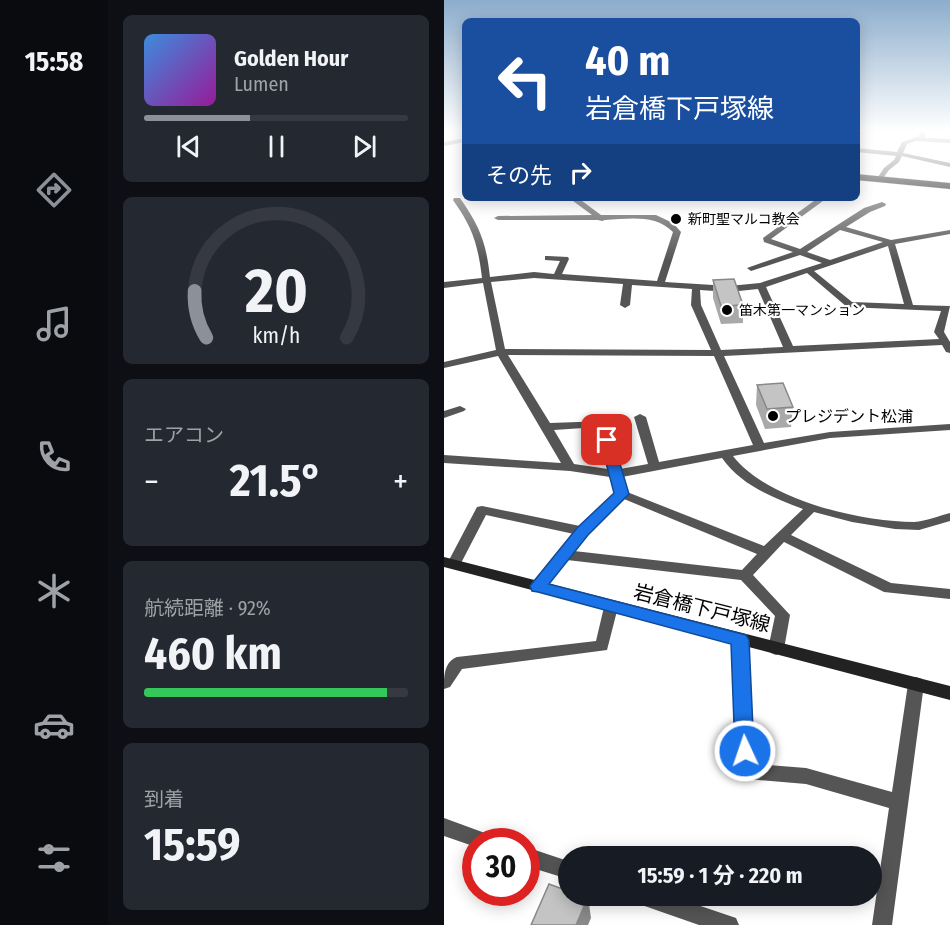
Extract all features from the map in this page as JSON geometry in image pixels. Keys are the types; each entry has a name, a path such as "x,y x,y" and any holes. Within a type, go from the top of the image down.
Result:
{"main road":[{"path":"860,178 950,186"}],"street":[{"path":"879,180 883,174"},
{"path":"457,200 473,223 483,253 501,352 548,427 570,468"},
{"path":"577,201 602,219"},
{"path":"819,201 767,237 767,240 828,262"},
{"path":"752,268 801,252 867,210 882,204"},
{"path":"498,218 653,217 670,225 677,232 660,284"},
{"path":"841,228 891,242"},
{"path":"444,285 510,276 729,289 761,285 891,242 950,232"},
{"path":"891,242 909,307"},
{"path":"548,258 565,259 557,277"},
{"path":"444,365 501,352 718,352 947,346 939,332 948,310 850,306 807,270"},
{"path":"625,305 628,282"},
{"path":"761,285 789,349"},
{"path":"696,288 696,305 760,448"},
{"path":"444,415 460,409"},
{"path":"640,417 654,465"},
{"path":"548,427 603,423 622,494 765,552"},
{"path":"444,459 570,468 615,474 654,465 830,435 948,430"},
{"path":"725,454 735,468 749,480 780,496 812,507 896,525 917,526 950,517"},
{"path":"538,586 583,531 622,494"},
{"path":"745,575 765,552 812,507"},
{"path":"449,563 482,510 583,531"},
{"path":"782,536 890,588 950,594"},
{"path":"565,555 745,575 783,615 776,649"},
{"name":"岩倉橋下戸塚線","path":"449,563 950,693"},
{"path":"444,682 457,663 602,646 611,606"},
{"path":"740,640 746,771 806,776 899,802"},
{"path":"882,925 916,684"},
{"path":"444,827 462,833"},
{"path":"540,861 558,867"},
{"path":"673,906 729,925"}],"building":[{"path":"734,279 743,305 721,306 713,280"},
{"path":"783,383 793,407 767,409 757,385"},
{"path":"549,884 558,887 558,906 584,906 576,925 531,925"}],"place":[{"name":"新町聖マルコ教会","path":"676,219"},
{"name":"笛木第一マンション","path":"727,310"},
{"name":"プレジデント松浦","path":"773,416"}],"route":[{"path":"607,440 622,494 583,531 538,586 740,640 745,751"}]}
